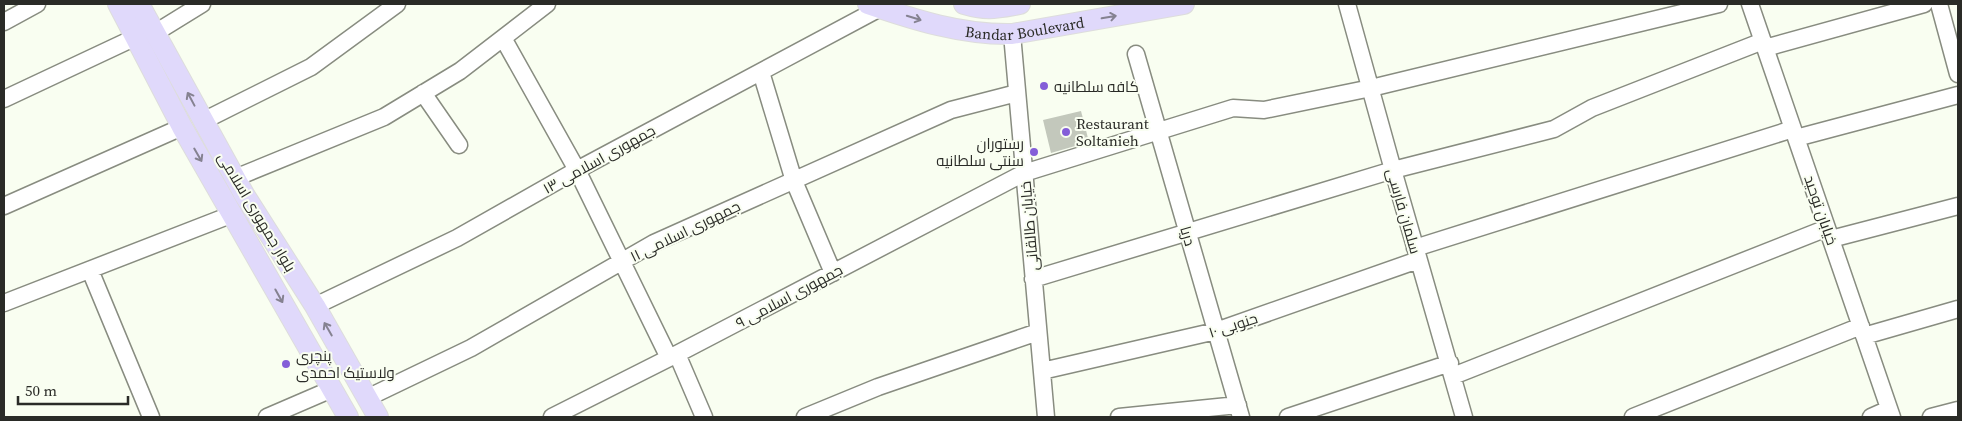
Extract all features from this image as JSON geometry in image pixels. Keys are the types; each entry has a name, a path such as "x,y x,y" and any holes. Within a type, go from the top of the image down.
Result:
{"main road":[{"name":"بلوار جمهوری اسلامی","path":"118,4 146,35 203,121 235,178 315,306 378,417"},
{"name":"بلوار جمهوری اسلامی","path":"139,4 146,35 182,127 348,417"},
{"name":"Bandar Boulevard","path":"964,4 980,9 993,9 1020,4"},
{"name":"Bandar Boulevard","path":"874,6 943,27 986,34 1012,34 1184,4"}],"street":[{"path":"4,22 37,4"},
{"path":"4,99 146,35 202,4"},
{"path":"203,121 311,67 397,4"},
{"path":"235,178 384,117 460,71 547,4"},
{"name":"سلمان فارسی","path":"1347,4 1464,417"},
{"name":"جمهوری اسلامی ۹","path":"552,417 1024,173 1234,108 1264,110 1371,88 1719,4"},
{"name":"خیابان توحید","path":"1750,4 1891,413"},
{"path":"1033,279 1393,170 1554,129 1592,108 1764,45 1924,4"},
{"path":"1939,4 1958,74"},
{"name":"جمهوری اسلامی ۱۳","path":"315,306 456,238 761,72 874,6"},
{"name":"خیابان طالقانی","path":"1012,34 1046,417"},
{"path":"503,38 578,170 622,262 704,417"},
{"name":"دریا","path":"1136,54 1240,411"},
{"path":"761,72 794,180 833,273"},
{"path":"424,93 459,144"},
{"name":"جمهوری اسلامی ۱۱","path":"367,398 471,348 654,243 951,110 1017,93"},
{"name":"۱۰ جنوبی","path":"1042,371 1216,332 1417,254 1795,134 1958,95"},
{"path":"4,206 182,127"},
{"path":"1288,417 1451,370 1829,233 1958,206"},
{"path":"4,302 233,214"},
{"path":"90,270 151,417"},
{"path":"1633,417 1863,331 1958,309"},
{"path":"810,416 878,387 1038,332"},
{"path":"267,417 332,389"},
{"path":"1931,417 1958,410"},
{"path":"1119,417 1240,411"},
{"path":"1871,417 1891,413"}],"building":[{"name":"Restaurant Soltanieh","path":"1081,111 1089,142 1051,153 1043,120"}],"place":[{"name":"کافه سلطانیه","path":"1044,86"},
{"name":"Restaurant Soltanieh","path":"1066,132"},
{"name":"رستوران سنتی سلطانیه","path":"1034,152"},
{"name":"پنچری ولاستیک احمدی","path":"286,364"}]}
